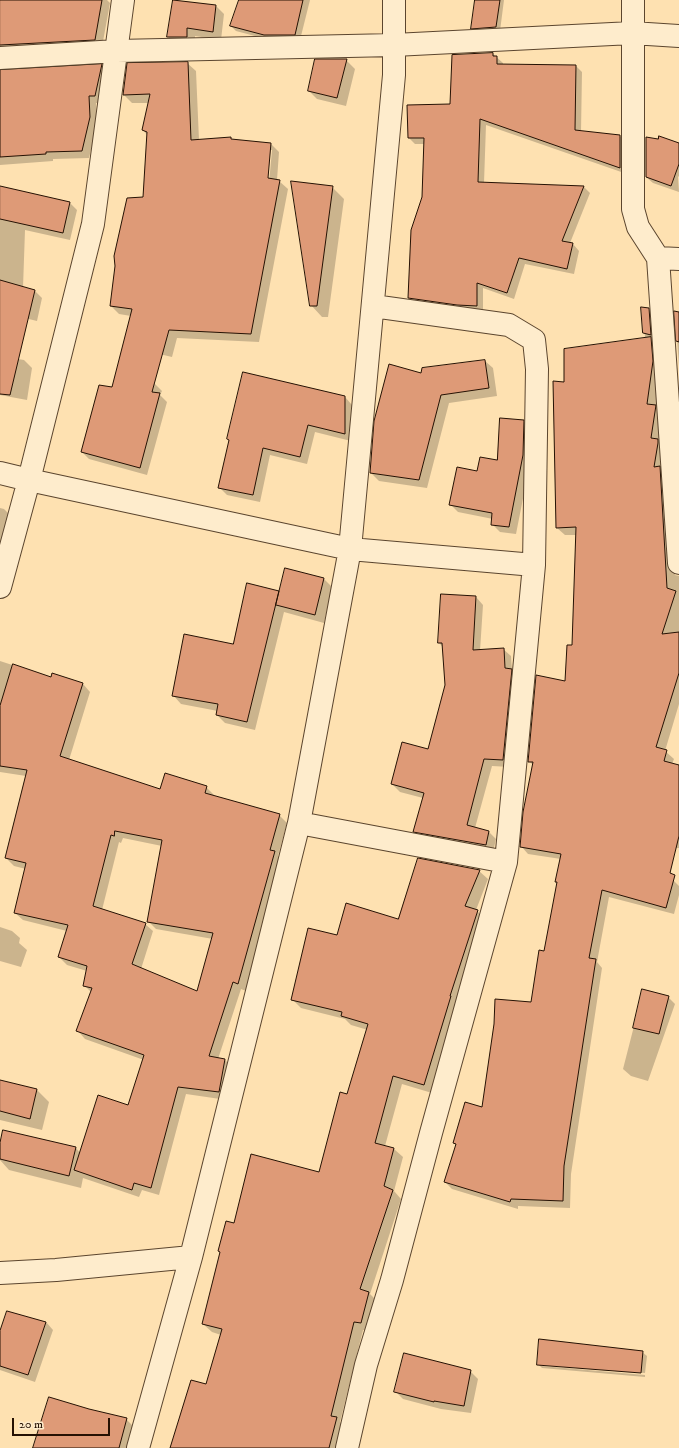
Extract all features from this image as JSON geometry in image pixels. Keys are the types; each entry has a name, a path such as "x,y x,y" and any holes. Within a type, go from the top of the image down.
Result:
{"street":[{"path":"0,588 29,480 93,224 123,0"},
{"path":"138,1448 191,1257 299,823 350,549 394,75 394,0"},
{"path":"633,0 633,209 638,227 669,258 679,563"},
{"path":"0,58 117,51 394,45 632,33 679,36"},
{"path":"347,1448 366,1365 392,1280 506,862 534,565 538,369 534,340 509,325 373,306"},
{"path":"0,472 29,480 350,549 534,565"},
{"path":"299,823 506,862"},
{"path":"0,1273 56,1270 191,1257"}],"building":[{"path":"0,0 102,0 95,40 0,45"},
{"path":"173,0 216,5 213,32 187,28 187,37 167,37"},
{"path":"239,0 303,0 295,35 264,35 230,26"},
{"path":"475,0 500,0 496,27 471,29"},
{"path":"493,53 493,56 497,56 497,64 576,65 575,130 620,135 620,168 480,119 478,182 584,186 562,241 573,243 567,269 519,258 507,293 477,283 477,306 457,305 408,298 411,230 422,197 424,138 408,138 407,105 450,104 452,55"},
{"path":"315,59 347,59 337,98 308,91"},
{"path":"188,62 191,140 231,137 231,139 271,143 268,178 280,180 251,334 169,330 152,392 160,393 140,468 81,452 99,385 112,387 132,309 110,306 115,266 114,256 127,198 143,197 147,132 142,130 150,94 123,95 127,63"},
{"path":"102,64 95,96 89,96 90,117 82,151 46,152 46,154 0,157 0,70"},
{"path":"659,136 679,143 679,164 671,186 646,177 646,137 658,139"},
{"path":"291,181 333,186 317,306 310,306"},
{"path":"0,186 70,202 63,233 0,219"},
{"path":"0,280 35,290 10,395 0,394"},
{"path":"641,307 649,308 651,335 643,333"},
{"path":"674,311 679,312 679,342 676,341"},
{"path":"651,337 653,361 647,404 656,405 651,438 658,439 654,467 660,466 667,588 676,591 662,634 679,632 679,673 656,747 667,750 664,761 679,765 679,836 670,873 675,875 666,908 602,890 589,958 596,959 564,1166 563,1201 511,1199 510,1202 444,1182 456,1144 453,1143 465,1102 482,1107 494,1024 495,999 531,1002 539,950 544,951 561,854 520,847 523,812 533,762 528,762 536,675 565,681 567,645 572,645 576,527 556,528 553,381 564,382 564,349"},
{"path":"485,360 489,388 441,395 419,480 370,473 374,421 389,364 421,373 422,368"},
{"path":"243,372 345,396 345,434 308,425 300,457 263,448 253,495 218,488 229,440 227,439"},
{"path":"500,418 524,420 523,455 509,527 491,525 492,513 449,505 457,467 477,471 480,457 497,460"},
{"path":"285,568 324,578 315,615 276,605"},
{"path":"247,583 279,591 247,722 216,715 218,704 172,696 184,634 233,644"},
{"path":"441,594 476,596 473,650 504,648 505,668 512,669 503,760 484,759 467,825 489,831 486,845 413,832 424,793 391,784 402,742 428,749 445,685 442,643 438,643"},
{"path":"13,664 51,677 52,673 83,683 60,756 160,789 165,773 207,786 205,793 280,814 270,850 275,851 238,984 233,982 209,1056 225,1059 219,1092 178,1087 151,1188 134,1183 132,1190 74,1170 98,1095 128,1105 144,1055 76,1031 92,988 83,986 87,966 58,957 68,925 14,913 26,863 5,858 27,770 0,766 0,706","holes":["115,831 162,840 147,922 213,933 197,991 132,964 146,923 93,906 111,835 114,836"]},
{"path":"418,858 480,870 465,906 478,910 450,996 424,1085 393,1076 375,1143 394,1148 384,1186 393,1190 360,1289 369,1292 361,1323 354,1322 331,1416 337,1417 329,1448 170,1448 191,1380 206,1384 222,1329 202,1324 226,1221 234,1223 251,1154 319,1172 340,1092 347,1094 368,1024 341,1016 342,1012 291,1000 308,928 337,935 346,903 398,919"},
{"path":"642,989 669,996 659,1034 633,1028"},
{"path":"0,1080 37,1089 30,1119 0,1111"},
{"path":"3,1130 76,1147 69,1176 0,1159 0,1143"},
{"path":"7,1311 46,1322 28,1375 0,1366 0,1331"},
{"path":"539,1339 643,1351 641,1373 537,1365"},
{"path":"404,1353 471,1370 464,1406 434,1402 394,1392"},
{"path":"49,1397 127,1418 119,1448 33,1448"}]}
